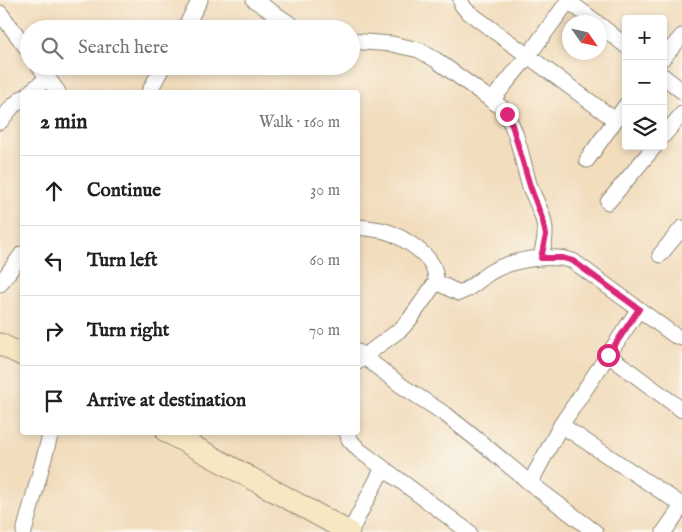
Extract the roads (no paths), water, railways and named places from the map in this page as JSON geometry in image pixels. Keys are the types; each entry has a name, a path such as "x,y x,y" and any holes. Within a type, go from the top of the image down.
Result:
{"main road":[{"path":"0,344 20,354"},
{"path":"172,435 350,532"}],"street":[{"path":"189,20 200,0"},
{"path":"254,0 284,20"},
{"path":"461,0 462,5 467,11 614,120"},
{"path":"492,100 528,56 568,0 587,15"},
{"path":"0,13 20,40"},
{"path":"607,31 622,43"},
{"path":"667,53 682,36"},
{"path":"360,41 392,44 418,50 436,60 492,100 507,114 543,221 546,235 541,258"},
{"path":"31,90 42,75"},
{"path":"46,75 57,90"},
{"path":"150,90 158,75"},
{"path":"667,79 682,91"},
{"path":"0,122 20,100"},
{"path":"587,160 622,111"},
{"path":"667,131 682,114"},
{"path":"608,202 652,150"},
{"path":"360,227 398,236 427,257 436,272 436,282 410,320 401,329 360,356"},
{"path":"660,256 682,228"},
{"path":"0,284 20,257"},
{"path":"436,282 459,293 466,291 497,268 511,263 541,258 563,258 573,261 674,335 682,338"},
{"path":"530,483 561,425 639,309"},
{"path":"608,355 682,410"},
{"path":"360,358 445,414 594,532"},
{"path":"561,425 682,506 664,532"},
{"path":"24,532 50,435"},
{"path":"348,435 353,444 469,532"},
{"path":"350,532 383,468"}]}
